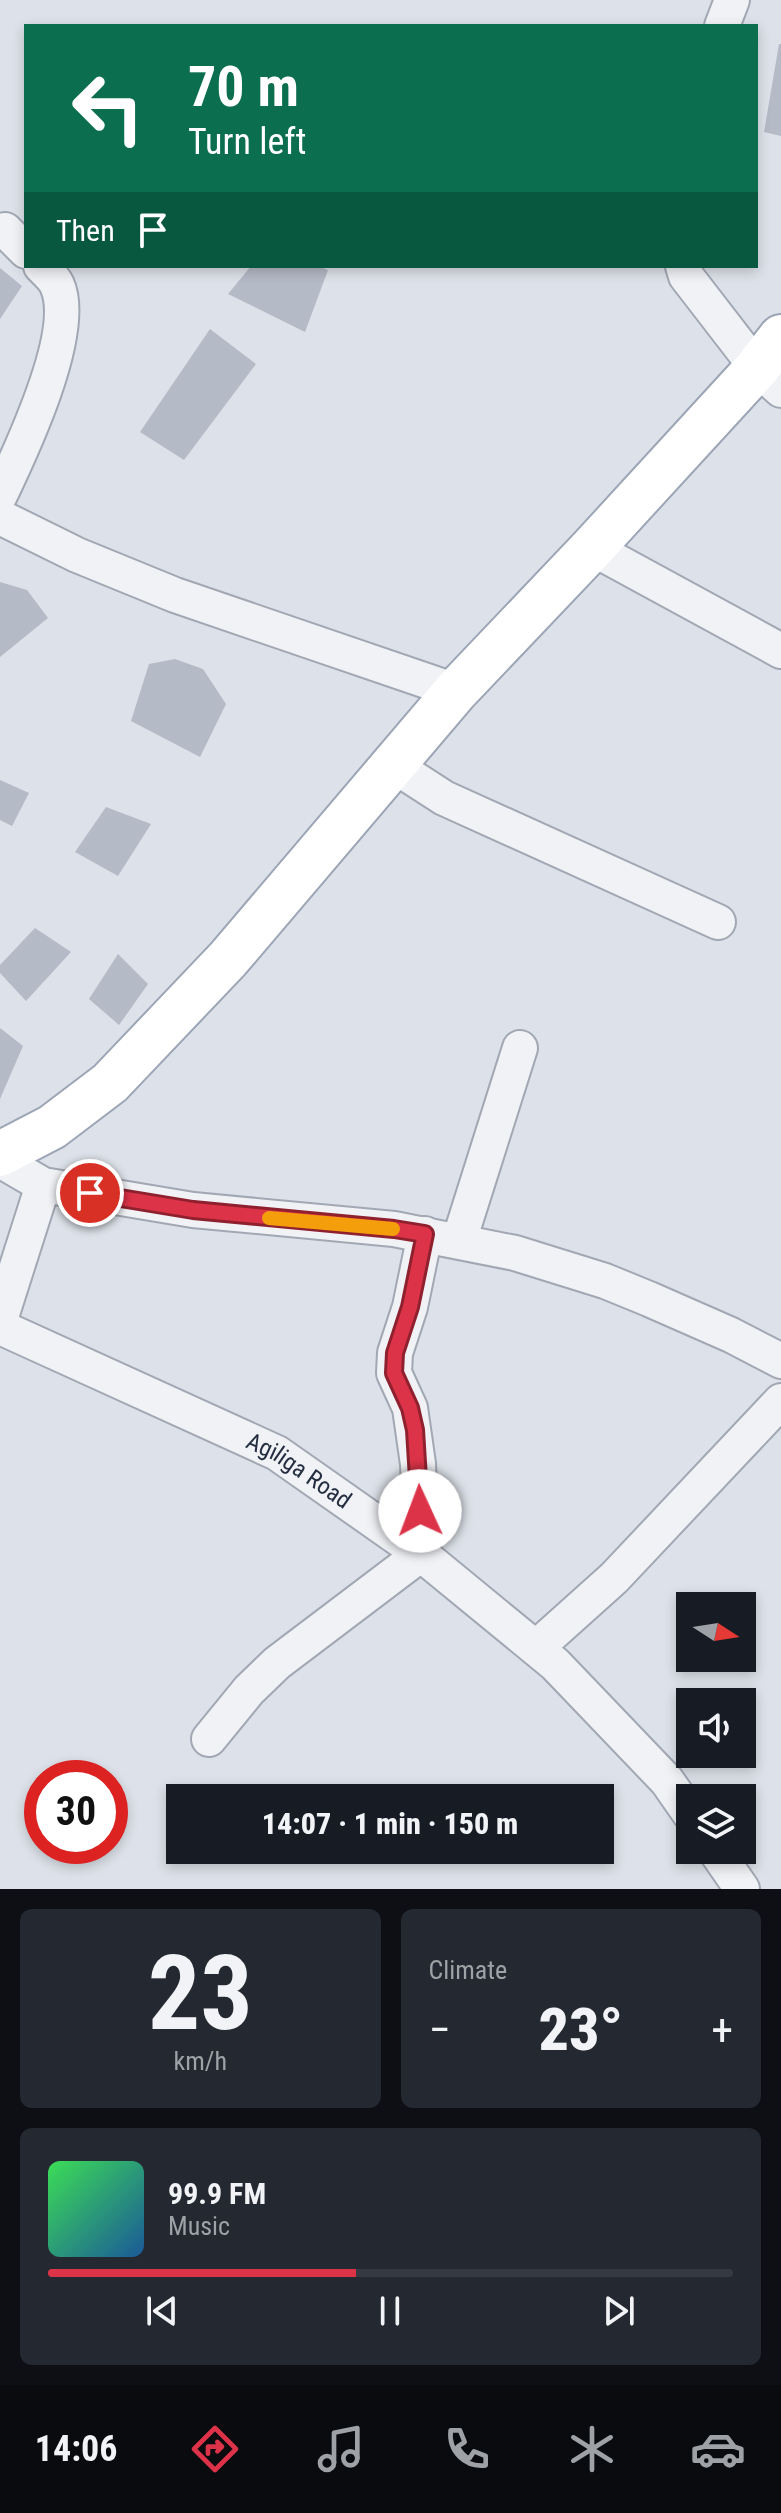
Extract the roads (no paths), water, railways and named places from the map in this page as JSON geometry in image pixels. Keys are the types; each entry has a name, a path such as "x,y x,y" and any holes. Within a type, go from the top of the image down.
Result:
{"main road":[{"path":"0,1157 52,1127 110,1083 228,959 456,691 773,365"}],"street":[{"path":"723,24 732,0"},
{"path":"0,495 35,422 59,336 61,306 57,284 43,268"},
{"path":"684,268 686,276 773,365"},
{"path":"0,517 77,555 175,595 456,691"},
{"path":"592,548 781,651"},
{"path":"393,765 444,798 718,922"},
{"path":"459,1241 520,1048"},
{"path":"0,1157 43,1185 193,1210 394,1229 515,1253 605,1281 718,1329 781,1361"},
{"path":"0,1320 43,1185"},
{"path":"209,1739 249,1690 277,1663 416,1550 420,1511 417,1452 410,1408 394,1373 395,1353 410,1307 425,1234"},
{"name":"Agiliga Road","path":"0,1327 277,1453 416,1550 536,1648 609,1717 676,1794"},
{"path":"536,1648 614,1578 781,1401"},
{"path":"725,1864 742,1889"}]}
